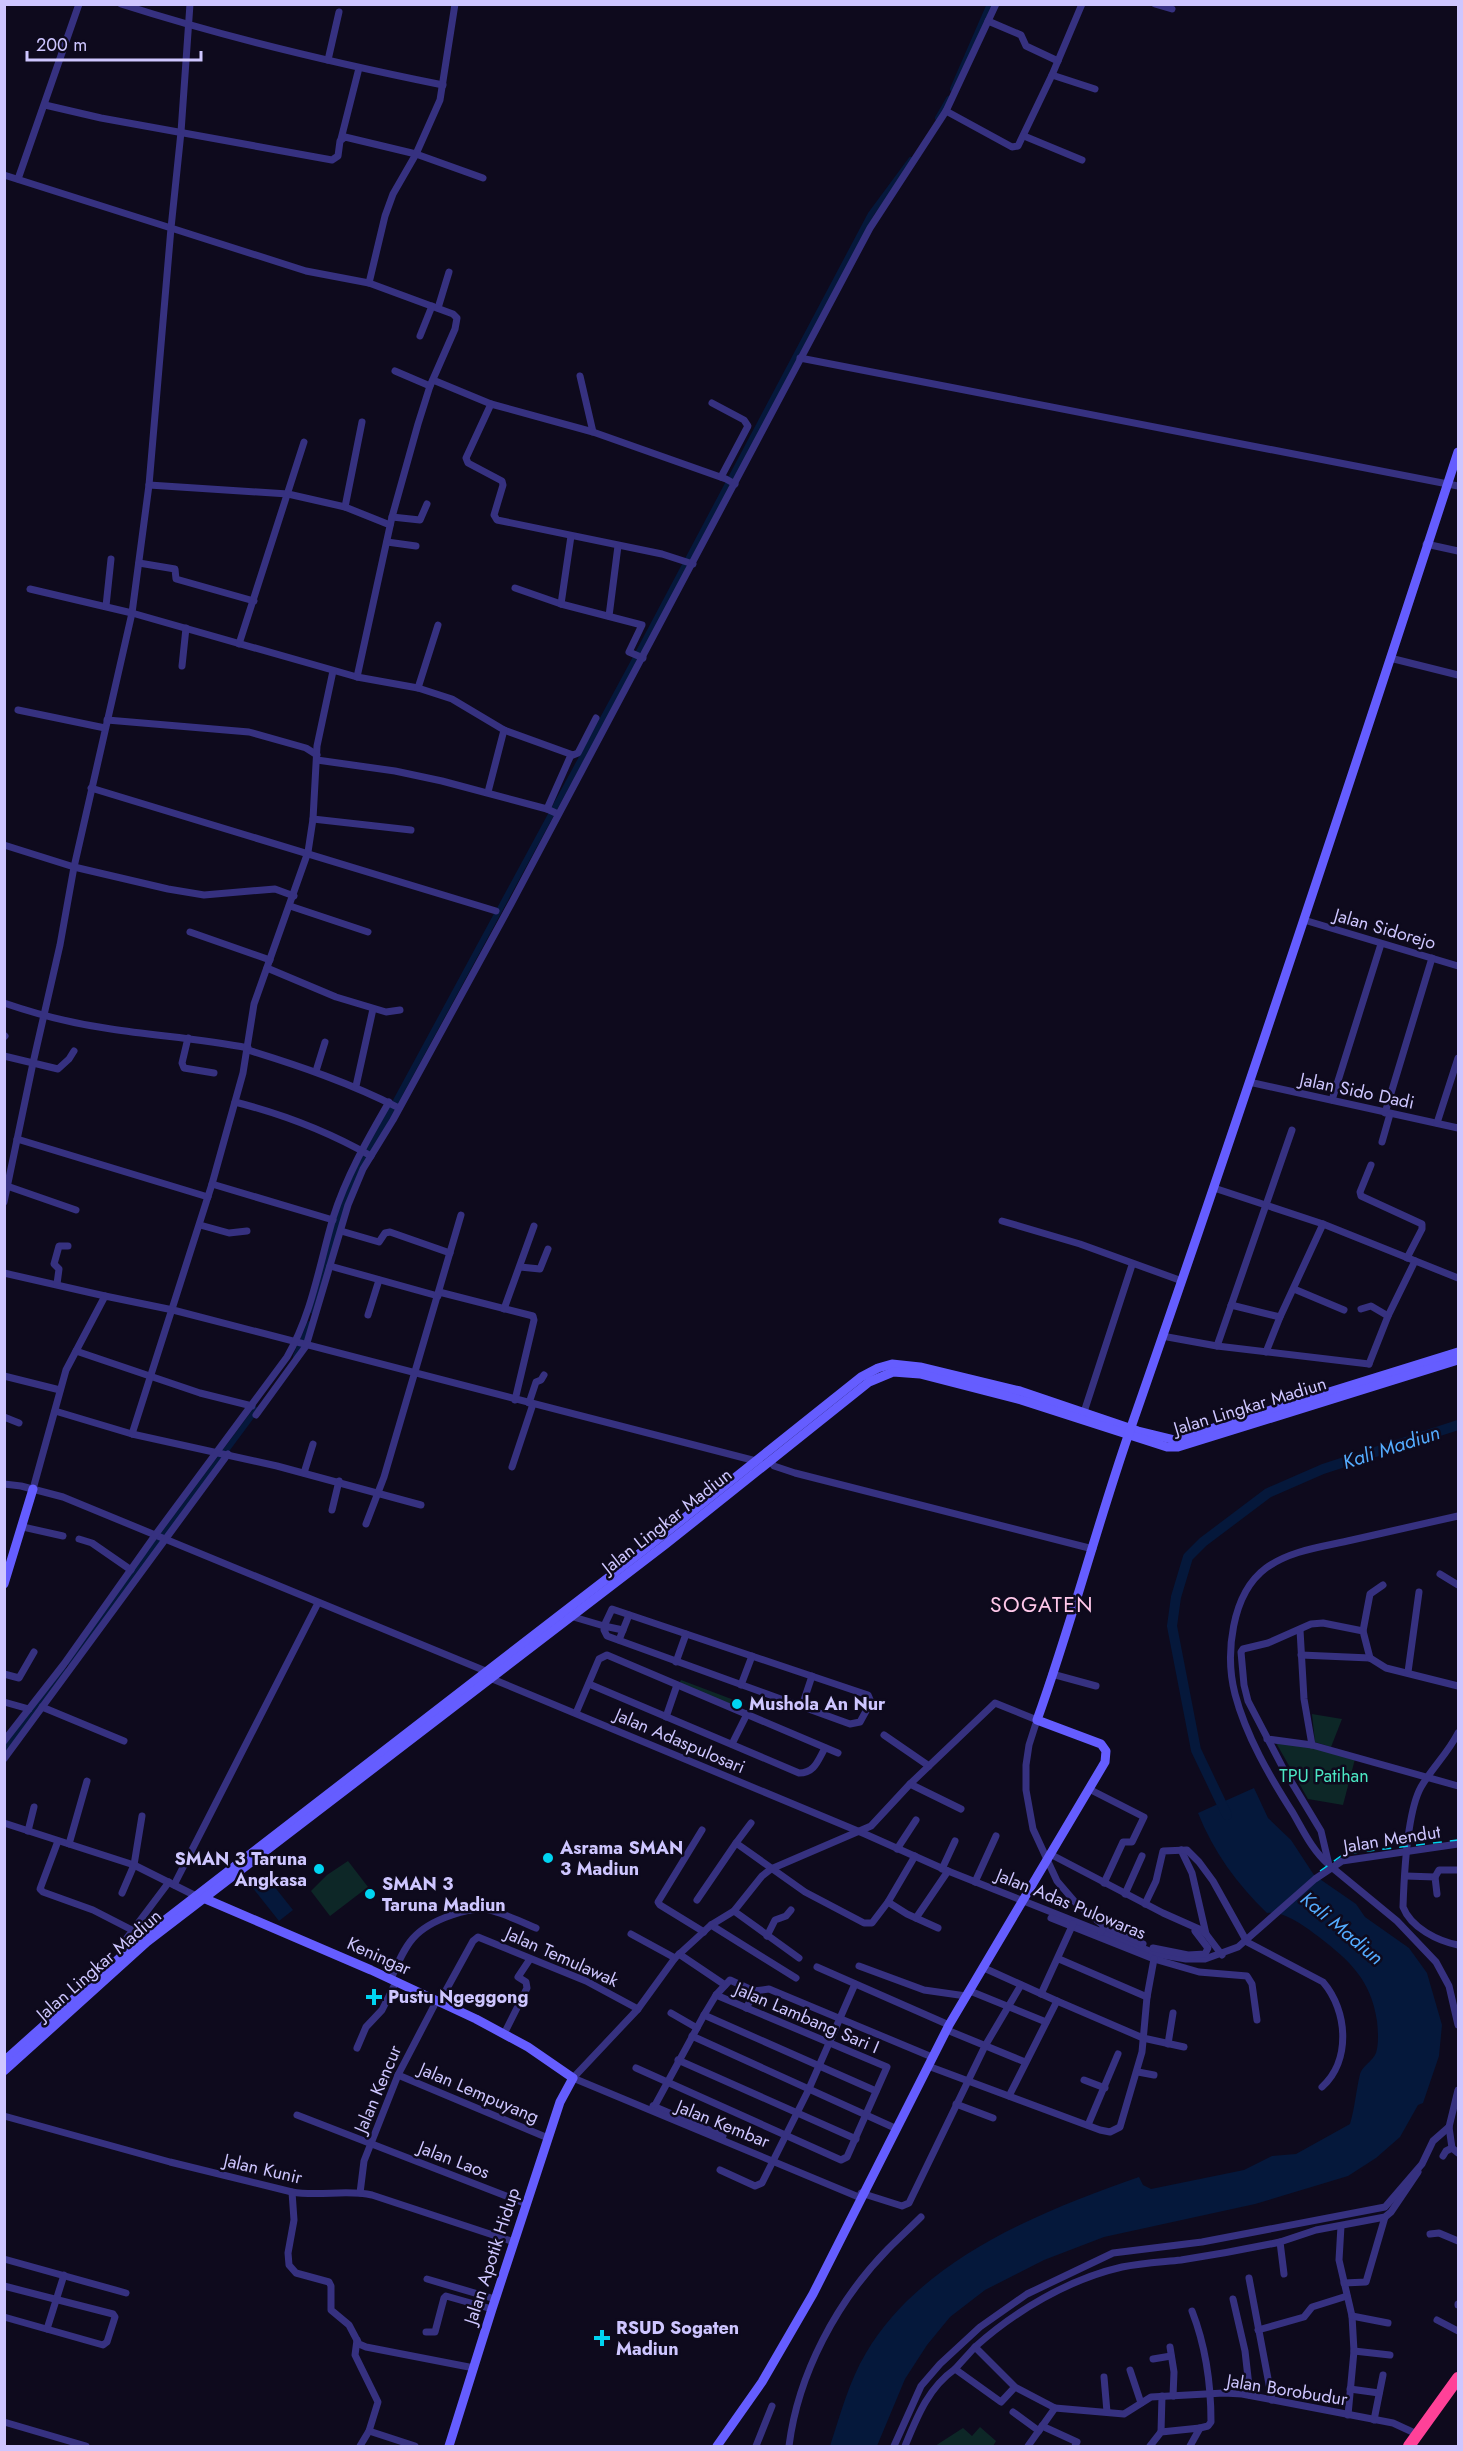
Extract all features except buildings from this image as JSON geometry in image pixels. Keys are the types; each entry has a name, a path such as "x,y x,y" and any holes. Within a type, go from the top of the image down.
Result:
{"highway":[{"path":"1419,2434 1458,2378"},
{"path":"1408,2446 1419,2434 1431,2426 1458,2389"}],"main road":[{"path":"717,2446 762,2382 813,2294 948,2027 1107,1758 1104,1746 1037,1720 1130,1431 1304,920 1458,452"},
{"name":"Jalan Lingkar Madiun","path":"489,1675 570,1616 681,1526 756,1461 861,1377 878,1368 892,1365 920,1367 1020,1391 1084,1412 1167,1447 1190,1445 1458,1352"},
{"name":"Jalan Lingkar Madiun","path":"4,2061 123,1958 200,1897 869,1382 893,1372 920,1374 1166,1439 1186,1438 1377,1376 1458,1360"},
{"path":"4,1584 33,1489"},
{"name":"Keningar","path":"200,1897 393,1980 504,2034 575,2076"},
{"name":"Jalan Lingkar Madiun","path":"4,2071 123,1958"},
{"name":"Jalan Apotik Hidup","path":"449,2446 562,2096 575,2076"}],"street":[{"path":"18,179 79,4"},
{"path":"121,4 188,26 442,86"},
{"path":"4,1202 60,945 74,867 132,613 149,485 181,132 190,4"},
{"path":"369,283 385,216 393,194 416,154 436,109 442,86 455,4"},
{"path":"4,1759 7,1749 42,1707 217,1451 301,1345 302,1332 346,1182 367,1153 558,814 692,563 729,481 800,358 878,214 919,156 946,111 996,4"},
{"path":"946,111 1012,147 1018,146 1052,75 1082,4"},
{"path":"1155,4 1172,9"},
{"path":"328,60 339,12"},
{"path":"988,21 1021,35 1026,46 1058,61"},
{"path":"45,105 332,160 338,156 359,68"},
{"path":"1052,75 1095,89"},
{"path":"1024,136 1082,160"},
{"path":"341,139 345,137 416,154 483,178"},
{"path":"4,175 306,271 369,283 453,314 457,321 432,383 392,517 357,677"},
{"path":"420,336 449,272"},
{"path":"800,358 1458,486"},
{"path":"395,371 491,404 593,432 729,481"},
{"path":"580,376 593,432"},
{"path":"712,403 744,420 747,426 729,481"},
{"path":"491,404 466,458 468,463 502,481 495,519 692,563"},
{"path":"345,507 362,422"},
{"path":"239,644 304,442"},
{"path":"149,485 288,494 345,507 390,525"},
{"path":"392,517 420,520 428,504"},
{"path":"561,604 571,536"},
{"path":"387,542 416,546"},
{"path":"1426,544 1458,551"},
{"path":"609,616 618,546"},
{"path":"106,606 111,559"},
{"path":"139,563 175,569 176,579 254,601"},
{"path":"515,588 561,604 643,625 629,653 641,657"},
{"path":"30,590 106,606 333,671 418,688 452,699 504,730 571,755 578,753 596,718"},
{"path":"418,688 438,625"},
{"path":"182,666 186,628"},
{"path":"1390,658 1458,675"},
{"path":"132,1434 212,1184 248,1049 254,1004 308,852 313,819 317,746 333,671"},
{"path":"18,710 105,728"},
{"path":"107,720 249,732 306,748 317,746"},
{"path":"488,792 504,730"},
{"path":"306,748 317,758 395,771 488,792 558,814"},
{"path":"548,809 571,755"},
{"path":"92,788 496,911"},
{"path":"313,819 411,830"},
{"path":"4,845 74,867 204,895 267,889 294,896"},
{"path":"290,906 368,932"},
{"name":"Jalan Sidorejo","path":"1304,920 1458,966"},
{"path":"190,932 270,960"},
{"path":"1332,1100 1381,944"},
{"path":"1382,1142 1387,1113 1432,958"},
{"path":"267,968 321,993 386,1012 399,1010"},
{"path":"4,1003 45,1016 110,1029 188,1038 248,1049 356,1086 394,1105"},
{"path":"356,1086 374,1009"},
{"path":"188,1038 182,1063 184,1068 214,1074"},
{"path":"316,1071 325,1042"},
{"path":"4,1056 58,1069 74,1051"},
{"path":"1437,1123 1458,1058"},
{"name":"Jalan Sido Dadi","path":"1249,1082 1458,1128"},
{"path":"235,1101 284,1115 367,1153"},
{"path":"256,1415 301,1345 367,1153 394,1105"},
{"path":"1217,1346 1292,1130"},
{"path":"17,1139 208,1197"},
{"path":"1371,1165 1360,1192 1361,1196 1422,1224 1422,1229 1407,1258"},
{"path":"212,1184 333,1220"},
{"path":"8,1186 76,1210"},
{"path":"1214,1188 1323,1224 1458,1278"},
{"path":"366,1524 384,1477 461,1215"},
{"path":"1002,1221 1080,1244 1132,1265 1182,1281"},
{"path":"1266,1352 1323,1224"},
{"path":"200,1225 229,1233 248,1231"},
{"path":"504,1309 534,1226"},
{"path":"340,1232 379,1242 386,1233 390,1232 450,1253"},
{"path":"57,1284 59,1269 54,1264 59,1246 68,1246"},
{"path":"520,1267 540,1269 548,1249"},
{"path":"1369,1364 1388,1316 1415,1261"},
{"path":"1084,1412 1132,1265"},
{"path":"330,1266 379,1280 532,1315 534,1317 515,1400"},
{"path":"4,1273 173,1310 756,1461"},
{"path":"368,1315 379,1280"},
{"path":"1294,1289 1344,1310"},
{"path":"33,1489 66,1370 105,1296"},
{"path":"1231,1305 1280,1317"},
{"path":"1361,1309 1371,1306 1388,1316"},
{"path":"1162,1336 1217,1346 1369,1364 1377,1376"},
{"path":"76,1351 200,1393 252,1406"},
{"path":"512,1467 536,1382 544,1375"},
{"path":"4,1376 60,1390"},
{"path":"55,1411 132,1434 217,1451 377,1491 421,1505"},
{"path":"4,1417 19,1423"},
{"path":"304,1473 313,1444"},
{"path":"4,1741 131,1570 227,1454"},
{"path":"770,1460 774,1466 795,1473 1093,1549"},
{"path":"332,1510 339,1481"},
{"name":"Jalan Adaspulosari","path":"4,1484 63,1497 161,1536 859,1832"},
{"path":"1458,1516 1293,1554 1254,1578 1236,1614 1232,1635 1232,1677 1237,1701 1280,1794 1308,1842 1330,1866 1397,1921 1436,1962 1449,1986 1458,2025"},
{"path":"23,1527 63,1536"},
{"path":"79,1539 92,1543 131,1570"},
{"path":"1440,1574 1458,1585"},
{"path":"1370,1658 1363,1631 1370,1594 1383,1585"},
{"path":"1408,1672 1419,1592"},
{"path":"123,1958 124,1944 132,1930 171,1884 318,1603"},
{"path":"611,1609 868,1695 871,1702 860,1722 853,1724 619,1640 605,1634 604,1626 611,1609"},
{"path":"619,1640 629,1615"},
{"path":"570,1616 623,1630"},
{"path":"1330,1866 1321,1831 1267,1739 1248,1701 1241,1650 1255,1648 1311,1624 1323,1623 1363,1631"},
{"path":"1299,1630 1300,1656 1312,1744"},
{"path":"676,1662 686,1634"},
{"path":"4,1674 20,1678 34,1652"},
{"path":"576,1713 599,1659 607,1655 838,1753"},
{"path":"741,1685 752,1656"},
{"path":"1300,1656 1370,1658 1386,1668 1458,1686"},
{"path":"1052,1674 1096,1686"},
{"path":"802,1706 812,1676"},
{"path":"589,1684 802,1773 814,1768 825,1748"},
{"path":"666,1717 677,1685"},
{"path":"4,1702 29,1709"},
{"path":"575,2076 638,2009 677,1956 711,1925 734,1911 762,1876 771,1869 874,1824 929,1766 995,1703 1037,1720 1027,1754 1026,1790 1033,1829 1049,1857 1050,1871 1065,1891 1103,1929 1158,1950 1188,1955 1207,1953 1206,1943 1188,1925"},
{"path":"42,1707 124,1741"},
{"path":"732,1744 747,1714"},
{"path":"1458,1733 1414,1801 1410,1819 1403,1907 1406,1915 1430,1935 1458,1945"},
{"path":"884,1736 929,1766"},
{"path":"1267,1739 1312,1744 1458,1786"},
{"path":"69,1844 87,1781"},
{"path":"910,1785 961,1809"},
{"path":"1089,1789 1143,1816 1132,1842 1123,1842 1104,1883"},
{"path":"28,1831 34,1807"},
{"path":"122,1893 134,1864 142,1816"},
{"path":"897,1849 916,1820"},
{"path":"4,1823 134,1864 200,1897"},
{"path":"697,1900 751,1823"},
{"path":"702,1830 658,1902 704,1932"},
{"name":"Jalan Adas Pulowaras","path":"859,1832 1022,1904 1073,1924 1103,1929 1159,1955 1174,1958 1205,1959 1222,1955 1247,1942 1287,1904"},
{"path":"975,1882 996,1836"},
{"path":"58,1841 40,1888 43,1892 93,1910 132,1930"},
{"path":"916,1918 945,1870 955,1841"},
{"path":"736,1843 805,1892 864,1923 875,1921 915,1856"},
{"name":"Jalan Mendut","path":"1287,1904 1330,1866 1348,1858 1458,1844"},
{"path":"1181,1850 1192,1873 1206,1934 1222,1955"},
{"path":"1145,1904 1156,1881 1162,1851 1187,1850 1213,1881 1247,1942 1315,1976 1330,1990 1341,2016 1342,2049 1337,2070 1323,2087"},
{"path":"1125,1894 1142,1856"},
{"path":"1049,1857 1206,1934"},
{"path":"1437,1894 1435,1877 1439,1870 1458,1870"},
{"path":"1406,1876 1435,1877"},
{"path":"888,1902 938,1928"},
{"path":"357,2048 366,2027 382,2010 412,1938 427,1924 460,1912 490,1910 536,1928"},
{"path":"767,1936 775,1920 786,1916 792,1910"},
{"path":"734,1911 799,1958"},
{"path":"1041,1994 1059,1959 1073,1924 1154,1959 1199,1972 1247,1976 1252,1984 1257,2020"},
{"path":"711,1925 796,1978"},
{"path":"631,1934 677,1956 725,1985"},
{"name":"Jalan Temulawak","path":"437,2002 473,1941 478,1937 586,1981 638,2009"},
{"path":"504,2034 527,1988 526,1982 518,1977 530,1959"},
{"path":"1059,1959 1147,1997"},
{"path":"653,2109 678,2060 716,1995 732,1980 756,1991 769,1989 841,2019 968,2081 1110,2132 1120,2127 1138,2072 1154,1959"},
{"path":"859,1966 924,1990 968,1994 1009,2006 1046,2022"},
{"path":"817,1967 985,2046 1025,2062"},
{"path":"984,1968 1143,2038 1185,2047"},
{"path":"720,2170 758,2186 808,2091 855,1984"},
{"path":"993,2118 957,2104 985,2046 1021,1985"},
{"path":"746,2008 756,1991"},
{"name":"Jalan Lambang Sari I","path":"716,1995 887,2067 876,2091"},
{"path":"1009,2096 1057,2001"},
{"name":"Jalan Kencur","path":"360,2193 363,2161 398,2074 437,2002"},
{"path":"671,2013 697,2028"},
{"path":"1168,2044 1173,2013"},
{"path":"636,2068 840,2160 847,2157 867,2116 876,2091 704,2015"},
{"path":"692,2036 808,2091 897,2129"},
{"path":"1088,2125 1118,2054"},
{"path":"678,2060 856,2139"},
{"path":"1138,2072 1154,2075"},
{"name":"Jalan Lempuyang","path":"398,2074 548,2138"},
{"name":"Jalan Kembar","path":"575,2076 862,2196 902,2206 907,2205 957,2104"},
{"path":"1084,2080 1105,2088"},
{"path":"905,2446 930,2394 975,2347 1026,2309 1099,2274 1124,2267 1233,2252 1280,2242 1316,2230 1384,2217 1391,2212 1410,2187 1433,2140 1445,2130 1458,2090"},
{"name":"Jalan Laos","path":"297,2115 527,2204"},
{"name":"Jalan Kunir","path":"4,2116 170,2162 292,2192 311,2195 360,2193 393,2201 514,2242"},
{"path":"1443,2156 1446,2151 1455,2151 1445,2130"},
{"path":"894,2446 921,2386 940,2364 980,2327 1027,2294 1113,2253 1202,2242 1385,2207 1422,2164"},
{"path":"292,2192 294,2220 288,2253 289,2265 296,2273 329,2282 332,2286 332,2310 349,2325 357,2340 366,2348 474,2368"},
{"path":"789,2446 803,2387 822,2342 861,2282 887,2250 921,2217"},
{"path":"1344,2283 1366,2282 1384,2217"},
{"path":"1341,2226 1339,2260 1352,2316 1354,2351 1348,2415"},
{"path":"1430,2234 1439,2233 1458,2241"},
{"path":"1280,2242 1284,2274"},
{"path":"4,2259 126,2293"},
{"path":"48,2329 64,2275"},
{"path":"1249,2278 1272,2400"},
{"path":"427,2279 493,2304"},
{"path":"4,2286 113,2314 115,2319 107,2342 103,2345 4,2317"},
{"path":"426,2332 436,2331 446,2296 493,2304"},
{"path":"1258,2330 1304,2317 1312,2307 1347,2296"},
{"path":"1233,2299 1245,2351 1250,2395"},
{"path":"1161,2432 1200,2428 1210,2422 1207,2364 1192,2312"},
{"path":"1352,2316 1388,2323"},
{"path":"1437,2320 1458,2331"},
{"path":"357,2340 355,2355 378,2402 369,2431 360,2446"},
{"path":"975,2347 1015,2387 1056,2408 1028,2446"},
{"path":"1170,2347 1174,2372 1173,2396"},
{"path":"1354,2351 1390,2355"},
{"path":"1153,2359 1171,2356"},
{"path":"955,2369 1001,2402 1015,2387"},
{"path":"1131,2370 1141,2403"},
{"path":"1374,2420 1383,2375"},
{"path":"1104,2377 1107,2412"},
{"path":"1350,2389 1379,2393"},
{"name":"Jalan Borobudur","path":"1056,2408 1124,2414 1147,2398 1210,2393 1250,2395 1393,2423 1419,2434"},
{"path":"1150,2446 1161,2432 1162,2396"},
{"path":"756,2446 772,2406"},
{"path":"1013,2412 1041,2428 1077,2442 1075,2446"},
{"path":"4,2422 86,2446"},
{"path":"1190,2446 1200,2428"},
{"path":"369,2431 415,2446"}],"green space":[{"path":"681,1680 734,1700 732,1706 679,1684"},
{"name":"TPU Patihan","path":"1312,1714 1342,1719 1331,1747 1315,1742"},
{"name":"TPU Patihan","path":"1275,1741 1302,1744 1355,1759 1343,1805 1308,1799"},
{"path":"348,1861 368,1887 330,1916 311,1891 327,1875"},
{"path":"980,2427 996,2441 993,2446 935,2446 963,2428 972,2436"}],"water":[{"path":"1254,1788 1268,1818 1291,1840 1314,1875 1356,1904 1365,1917 1409,1948 1427,1973 1442,2025 1439,2056 1423,2103 1418,2105 1400,2137 1376,2158 1348,2176 1255,2204 1104,2237 1044,2260 985,2290 950,2317 927,2345 905,2379 877,2446 830,2446 855,2375 866,2353 890,2320 918,2291 951,2265 986,2243 1063,2206 1139,2177 1143,2185 1151,2189 1244,2170 1272,2156 1296,2154 1350,2124 1360,2074 1375,2056 1378,2045 1377,2021 1370,1994 1349,1963 1330,1946 1294,1920 1281,1914 1267,1913 1256,1902 1219,1854 1198,1813"},
{"path":"266,1876 293,1910 279,1921 252,1887"}],"waterway":[{"path":"953,89 990,4"},
{"path":"938,118 949,99"},
{"path":"313,1311 336,1226 351,1184 632,665 871,214 911,160"},
{"path":"296,1356 310,1324"},
{"path":"69,1662 256,1410"},
{"name":"Kali Madiun","path":"1227,1815 1196,1750 1172,1626 1176,1597 1188,1557 1203,1542 1268,1493 1323,1469 1458,1425"},
{"path":"4,1749 63,1670"}],"railway":[{"path":"1320,1871 1344,1854 1458,1840"}],"place":[{"name":"Mushola An Nur","path":"737,1704"},
{"name":"Asrama SMAN 3 Madiun","path":"548,1858"},
{"name":"SMAN 3 Taruna Angkasa","path":"319,1869"},
{"name":"SMAN 3 Taruna Madiun","path":"370,1894"},
{"name":"Pustu Ngeggong","path":"374,1997"},
{"name":"RSUD Sogaten Madiun","path":"602,2338"}],"district":[{"name":"SOGATEN","path":"1042,1605"}]}
